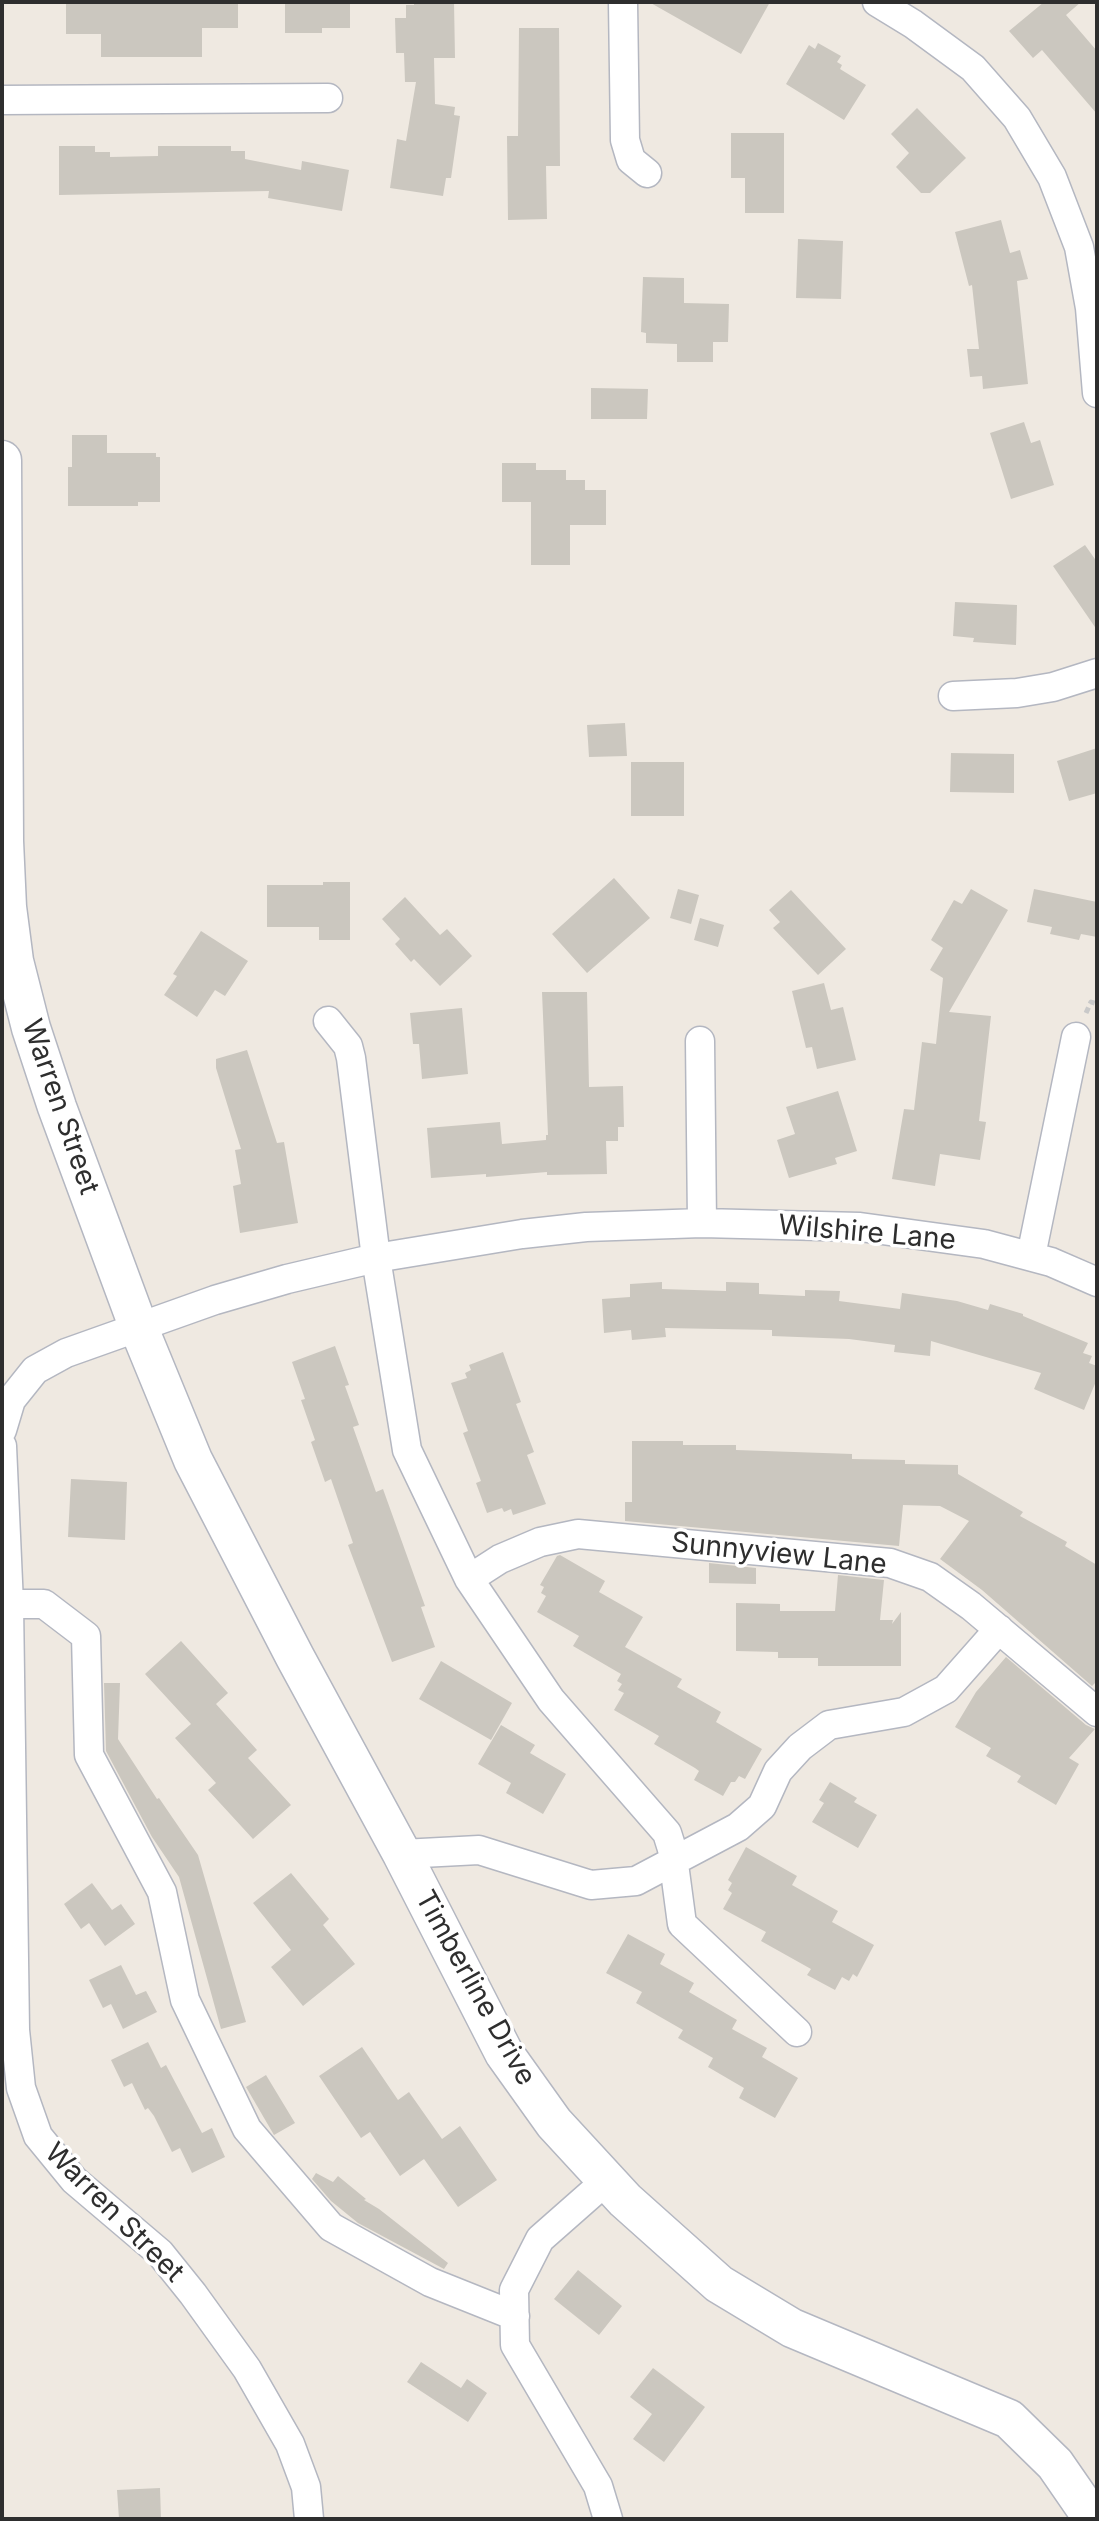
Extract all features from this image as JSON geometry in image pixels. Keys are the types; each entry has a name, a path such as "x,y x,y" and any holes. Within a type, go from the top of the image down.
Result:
{"street":[{"path":"623,2 625,140 631,160 647,173"},
{"path":"877,2 973,68 1017,118 1052,177 1079,247 1090,308 1097,393"},
{"path":"2,100 328,98"},
{"name":"Warren Street","path":"2,460 4,841 7,907 14,961 31,1028 57,1107 138,1326"},
{"path":"953,696 1041,689 1097,673"},
{"path":"328,1021 348,1046 351,1058 376,1258 407,1450 469,1579 551,1700 667,1833 682,1924 797,2032"},
{"path":"1031,1256 1076,1037"},
{"path":"700,1041 702,1223"},
{"name":"Wilshire Lane","path":"138,1326 287,1279 376,1258 535,1232 586,1227 702,1223 860,1227 984,1244 1072,1269 1097,1282"},
{"path":"2,1430 11,1400 35,1370 66,1353 138,1326"},
{"name":"Timberline Drive","path":"138,1326 193,1460 295,1657 402,1854 504,2053 554,2123 625,2200 719,2284 780,2320 1009,2419 1055,2464 1093,2519"},
{"name":"Warren Street","path":"2,1446 9,1604 15,2030 21,2088 38,2136 74,2180 160,2253 247,2369 290,2444 306,2487 309,2519"},
{"name":"Sunnyview Lane","path":"469,1579 500,1559 540,1542 578,1534 890,1563 930,1577 999,1629 1097,1712"},
{"path":"9,1604 44,1604 86,1636 89,1755 162,1892 185,2000 247,2129 331,2227 430,2282 515,2316"},
{"path":"402,1854 479,1850 591,1885 636,1881 738,1827 762,1806 785,1763 829,1725 904,1712 946,1689 999,1629"},
{"path":"607,2180 540,2239 514,2290 515,2345 598,2486 608,2519"}],"building":[{"path":"66,2 238,2 238,28 202,28 202,57 101,57 101,34 66,34"},
{"path":"285,2 350,2 350,28 322,28 322,33 285,33"},
{"path":"414,2 454,2 455,58 434,58 435,104 455,107 454,115 460,116 451,178 446,178 443,196 390,188 397,139 406,141 416,82 405,82 404,53 396,53 395,18 406,18 406,5 414,5"},
{"path":"649,2 770,2 741,54"},
{"path":"1044,2 1081,2 1066,15 1097,51 1097,114 1042,50 1033,58 1009,31"},
{"path":"519,28 559,28 560,166 546,166 547,219 508,220 507,136 518,136"},
{"path":"818,43 841,56 837,62 842,65 840,69 866,85 844,120 786,84 809,45 815,49"},
{"path":"917,108 966,158 930,193 921,193 896,167 909,153 891,134"},
{"path":"731,133 784,133 784,213 745,213 745,178 731,178"},
{"path":"59,146 95,146 95,152 110,152 110,157 158,156 158,146 231,146 231,151 245,151 245,159 301,170 302,161 349,170 342,211 268,198 269,191 59,195"},
{"path":"1001,220 1010,253 1020,250 1028,279 1017,281 1028,384 983,389 982,376 970,377 967,349 979,349 972,285 969,286 955,232"},
{"path":"798,239 843,241 841,299 796,298"},
{"path":"643,277 684,278 684,303 729,304 728,342 713,342 713,362 677,362 677,344 646,343 646,333 641,332"},
{"path":"591,388 648,389 647,419 591,419"},
{"path":"1024,422 1031,443 1040,440 1054,485 1011,499 990,433"},
{"path":"72,435 107,435 107,453 156,453 156,457 160,457 160,502 138,502 138,506 68,506"},
{"path":"502,463 536,463 536,470 566,470 566,480 585,480 585,490 606,490 606,525 570,525 570,565 531,565 531,502 502,502"},
{"path":"1085,545 1097,562 1097,630 1053,566"},
{"path":"955,602 1017,605 1016,645 973,642 974,638 953,636"},
{"path":"625,723 627,756 589,757 587,725"},
{"path":"1097,748 1097,793 1069,801 1057,761"},
{"path":"951,753 1014,754 1014,793 950,792"},
{"path":"631,762 684,762 684,816 631,816"},
{"path":"614,878 650,918 587,973 552,934"},
{"path":"323,882 350,882 350,940 319,940 319,927 267,927 267,885 323,885"},
{"path":"678,889 699,895 691,924 670,918"},
{"path":"971,889 1008,910 949,1012 991,1016 979,1121 986,1122 980,1160 940,1154 935,1186 892,1179 904,1109 914,1110 922,1042 936,1044 943,978 930,970 943,948 931,940 954,900 962,904"},
{"path":"1034,889 1097,902 1097,937 1081,934 1079,940 1050,934 1052,927 1027,922"},
{"path":"791,890 846,949 818,975 773,928 780,922 769,910"},
{"path":"405,897 440,935 447,929 472,956 440,986 395,944 400,939 382,919"},
{"path":"700,918 724,925 718,947 694,940"},
{"path":"201,931 248,961 225,996 215,990 197,1017 164,995 177,976 173,974"},
{"path":"824,983 831,1010 843,1007 856,1060 817,1069 812,1047 806,1048 792,991"},
{"path":"542,992 587,992 589,1087 623,1086 624,1127 618,1127 618,1141 606,1141 607,1174 547,1175 547,1172 431,1178 427,1128 500,1122 502,1144 546,1140"},
{"path":"462,1008 468,1074 422,1079 419,1044 413,1044 410,1013"},
{"path":"247,1050 277,1143 284,1142 298,1223 240,1233 233,1186 241,1184 235,1150 241,1149 216,1068 216,1059"},
{"path":"838,1091 857,1151 835,1158 837,1164 789,1178 777,1140 795,1134 786,1107"},
{"path":"662,1282 662,1289 726,1291 726,1282 759,1283 759,1294 805,1296 805,1290 840,1291 839,1301 900,1309 902,1293 957,1301 988,1310 990,1304 1023,1314 1088,1343 1083,1353 1092,1356 1089,1363 1097,1366 1097,1379 1084,1410 1034,1389 1041,1373 931,1341 930,1356 894,1352 895,1345 849,1339 772,1336 772,1330 665,1328 666,1337 632,1340 631,1330 604,1333 602,1299 630,1297 630,1284"},
{"path":"335,1346 359,1425 353,1427 376,1492 383,1489 425,1606 421,1607 435,1647 392,1662 348,1545 353,1543 331,1479 325,1482 311,1442 315,1440 292,1362"},
{"path":"503,1352 521,1402 516,1404 534,1452 527,1455 546,1504 513,1515 511,1509 504,1512 502,1508 487,1513 476,1483 481,1481 463,1433 468,1431 451,1383 467,1378 465,1373 471,1370 469,1365"},
{"path":"632,1441 683,1441 683,1445 736,1445 736,1450 852,1454 852,1459 958,1465 958,1474 1023,1512 1020,1516 1067,1542 1065,1546 1097,1565 1097,1681 1092,1686 982,1590 940,1559 969,1521 940,1506 903,1505 899,1546 625,1521 625,1502 632,1502"},
{"path":"71,1479 127,1482 125,1540 68,1537"},
{"path":"560,1555 605,1581 599,1592 643,1617 625,1647 682,1679 677,1687 721,1712 716,1722 762,1749 745,1779 739,1776 731,1782 723,1796 694,1780 699,1771 654,1744 659,1736 614,1710 624,1693 618,1690 622,1684 617,1681 621,1674 573,1646 579,1636 537,1612 546,1596 541,1593 544,1587 540,1585"},
{"path":"709,1563 756,1568 756,1584 709,1583"},
{"path":"838,1575 884,1580 880,1620 893,1620 892,1624 901,1612 901,1666 818,1666 818,1658 778,1658 778,1652 736,1651 736,1603 780,1604 780,1611 835,1611"},
{"path":"181,1641 228,1693 216,1704 257,1750 248,1758 291,1805 253,1839 208,1790 216,1783 175,1738 191,1724 145,1674"},
{"path":"1006,1657 1086,1725 1095,1729 1069,1758 1079,1764 1056,1805 1017,1782 1021,1776 986,1756 991,1748 955,1727 976,1692"},
{"path":"441,1661 512,1703 491,1740 419,1699"},
{"path":"104,1683 120,1683 118,1739 198,1855 246,2022 221,2029 179,1877 152,1837 106,1751"},
{"path":"501,1725 535,1745 530,1753 566,1774 543,1814 506,1793 511,1783 478,1764"},
{"path":"830,1782 857,1798 854,1802 877,1815 858,1848 812,1822 824,1803 819,1800"},
{"path":"746,1847 797,1876 792,1885 838,1911 832,1922 874,1945 857,1977 853,1974 849,1981 842,1977 835,1990 807,1975 811,1969 761,1941 766,1932 723,1909 732,1893 728,1890 732,1883 728,1880"},
{"path":"291,1873 329,1919 323,1925 355,1964 303,2006 271,1967 291,1950 253,1903"},
{"path":"92,1883 112,1910 121,1904 135,1924 105,1946 89,1923 81,1929 64,1904"},
{"path":"628,1934 665,1954 660,1964 694,1983 689,1992 737,2020 732,2029 767,2048 762,2057 798,2078 775,2118 739,2098 744,2088 708,2067 713,2058 678,2038 683,2030 636,2003 642,1992 606,1973"},
{"path":"121,1965 136,1995 146,1991 157,2012 123,2029 111,2004 103,2008 89,1980"},
{"path":"148,2042 161,2068 166,2065 202,2133 212,2128 225,2157 192,2173 180,2148 172,2152 154,2116 148,2108 145,2110 132,2083 124,2087 111,2060"},
{"path":"362,2047 398,2100 409,2092 442,2139 460,2126 497,2180 458,2207 424,2159 400,2176 370,2132 361,2138 319,2076"},
{"path":"266,2075 295,2123 274,2135 246,2087"},
{"path":"316,2173 333,2182 338,2176 364,2200 448,2263 444,2269 358,2223 331,2201 312,2179"},
{"path":"578,2270 622,2306 599,2335 554,2299"},
{"path":"421,2362 461,2388 467,2379 487,2393 468,2422 407,2382"},
{"path":"653,2368 705,2407 664,2462 633,2439 652,2414 630,2397"},
{"path":"160,2488 161,2519 119,2519 117,2490"}]}
